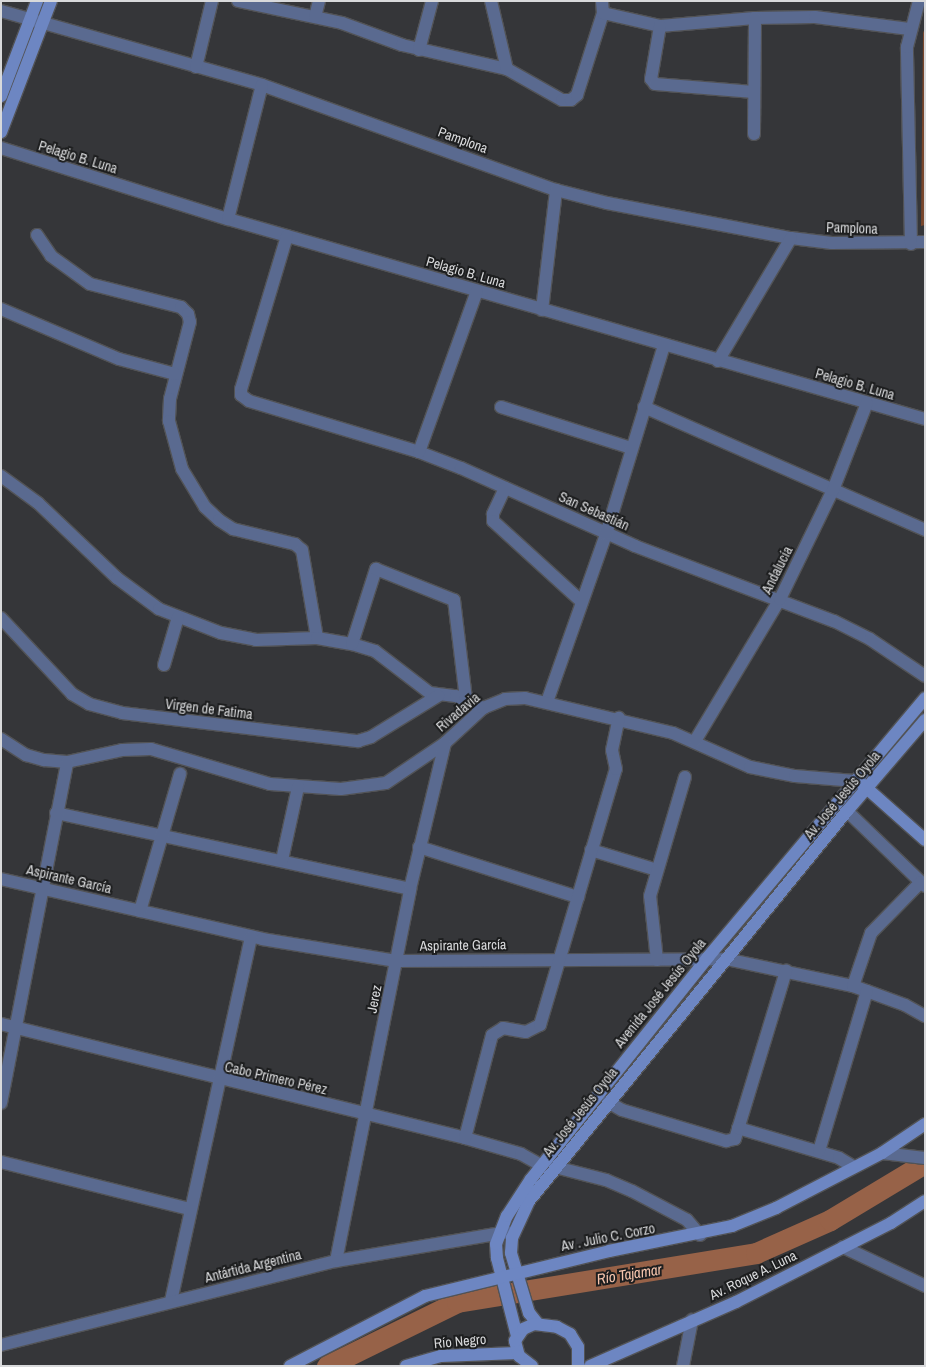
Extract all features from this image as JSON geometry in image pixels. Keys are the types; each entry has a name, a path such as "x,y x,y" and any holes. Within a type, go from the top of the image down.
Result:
{"street":[{"path":"1,96 37,1"},
{"path":"1,132 51,1"},
{"path":"196,67 212,1"},
{"path":"238,1 315,17 420,50 507,69 562,100 571,100 577,95 602,7 660,26 755,18 815,16 910,29"},
{"path":"315,17 319,1"},
{"path":"420,50 432,1"},
{"path":"491,1 507,69"},
{"path":"911,244 910,29 919,1"},
{"name":"Pamplona","path":"1,11 30,21 262,84 556,190 607,203 791,238 832,243 911,244 925,242"},
{"path":"754,134 755,18"},
{"path":"660,26 651,78 655,84 754,92"},
{"path":"228,219 262,84"},
{"name":"Pelagio B. Luna","path":"1,148 228,219 925,419"},
{"path":"542,310 556,190"},
{"path":"37,236 51,256 90,284 181,307 190,322 175,374 170,421 187,478 205,507 219,520 242,531 295,544 302,550 317,638"},
{"name":"San Sebastián","path":"287,236 241,395 249,401 419,452 505,488 606,534 780,599 870,639 925,676"},
{"path":"718,361 791,238"},
{"path":"419,452 477,291"},
{"path":"1,309 119,359 175,374"},
{"path":"547,702 606,534 630,448 664,345"},
{"name":"Andalucía","path":"695,741 780,599 833,490 867,403"},
{"path":"501,407 630,448"},
{"path":"644,407 925,530"},
{"path":"1,476 52,514 136,594 178,617 221,633 256,640 317,638 352,644 375,651 438,696 466,699 483,708"},
{"path":"505,488 493,514 493,521 582,602"},
{"path":"352,644 376,569 454,600 466,699"},
{"path":"164,665 178,617"},
{"name":"Virgen de Fatima","path":"1,618 72,694 89,704 122,712 358,741 372,737 438,696"},
{"name":"Rivadavia","path":"1,740 26,755 67,762 122,750 151,749 245,779 298,787 341,789 386,783 445,743 483,708 505,699 525,698 619,718 695,741 750,767 796,776 855,781 867,788 925,840"},
{"name":"Avenida José Jesús Oyola","path":"518,1353 517,1336 511,1307 497,1258 499,1232 541,1165 708,957 925,698"},
{"path":"465,1138 492,1035 502,1028 526,1032 540,1025 616,769 612,750 619,718"},
{"name":"Av. José Jesús Oyola","path":"515,1272 511,1253 514,1232 529,1201 847,811 925,720"},
{"name":"Jerez","path":"336,1261 367,1114 410,889 445,743"},
{"path":"1,1103 67,762"},
{"path":"140,911 164,836 180,774"},
{"path":"657,960 650,896 685,778"},
{"path":"282,860 298,787"},
{"path":"847,811 923,884 871,933 853,986"},
{"path":"56,813 410,889"},
{"path":"419,847 578,897"},
{"path":"591,850 657,870"},
{"name":"Aspirante García","path":"1,879 250,936 396,961 560,958 657,960 708,957 726,959 853,986 905,1005 925,1016"},
{"path":"171,1302 189,1209 250,936"},
{"path":"608,1102 622,1110 726,1141 736,1138 786,971"},
{"path":"818,1151 867,992"},
{"name":"Cabo Primero Pérez","path":"1,1024 219,1080 465,1138 521,1154 541,1165"},
{"name":"Av . Julio C. Corzo","path":"290,1366 412,1301 515,1272 609,1251 700,1235 732,1226 776,1208 882,1153 925,1124"},
{"path":"738,1128 818,1151 854,1167"},
{"path":"882,1153 923,1158"},
{"path":"1,1162 189,1209"},
{"path":"555,1167 606,1180 632,1191 687,1220 700,1235"},
{"name":"Av. Roque A. Luna","path":"590,1366 736,1302 843,1247 925,1201"},
{"name":"Antártida Argentina","path":"1,1345 336,1261 499,1232 514,1232"},
{"path":"843,1247 925,1286"},
{"path":"515,1272 525,1302 538,1324"},
{"path":"683,1366 692,1320"},
{"path":"517,1336 528,1326 538,1324 557,1327 570,1334 578,1347 576,1364"},
{"path":"518,1353 532,1366"},
{"name":"Río Negro","path":"406,1366 441,1356 518,1353"}],"shaded area":[{"path":"925,28 925,225 921,226 923,33"}],"waterway":[{"name":"Río Tajamar","path":"327,1366 457,1302 756,1253 830,1220 925,1163"}]}
